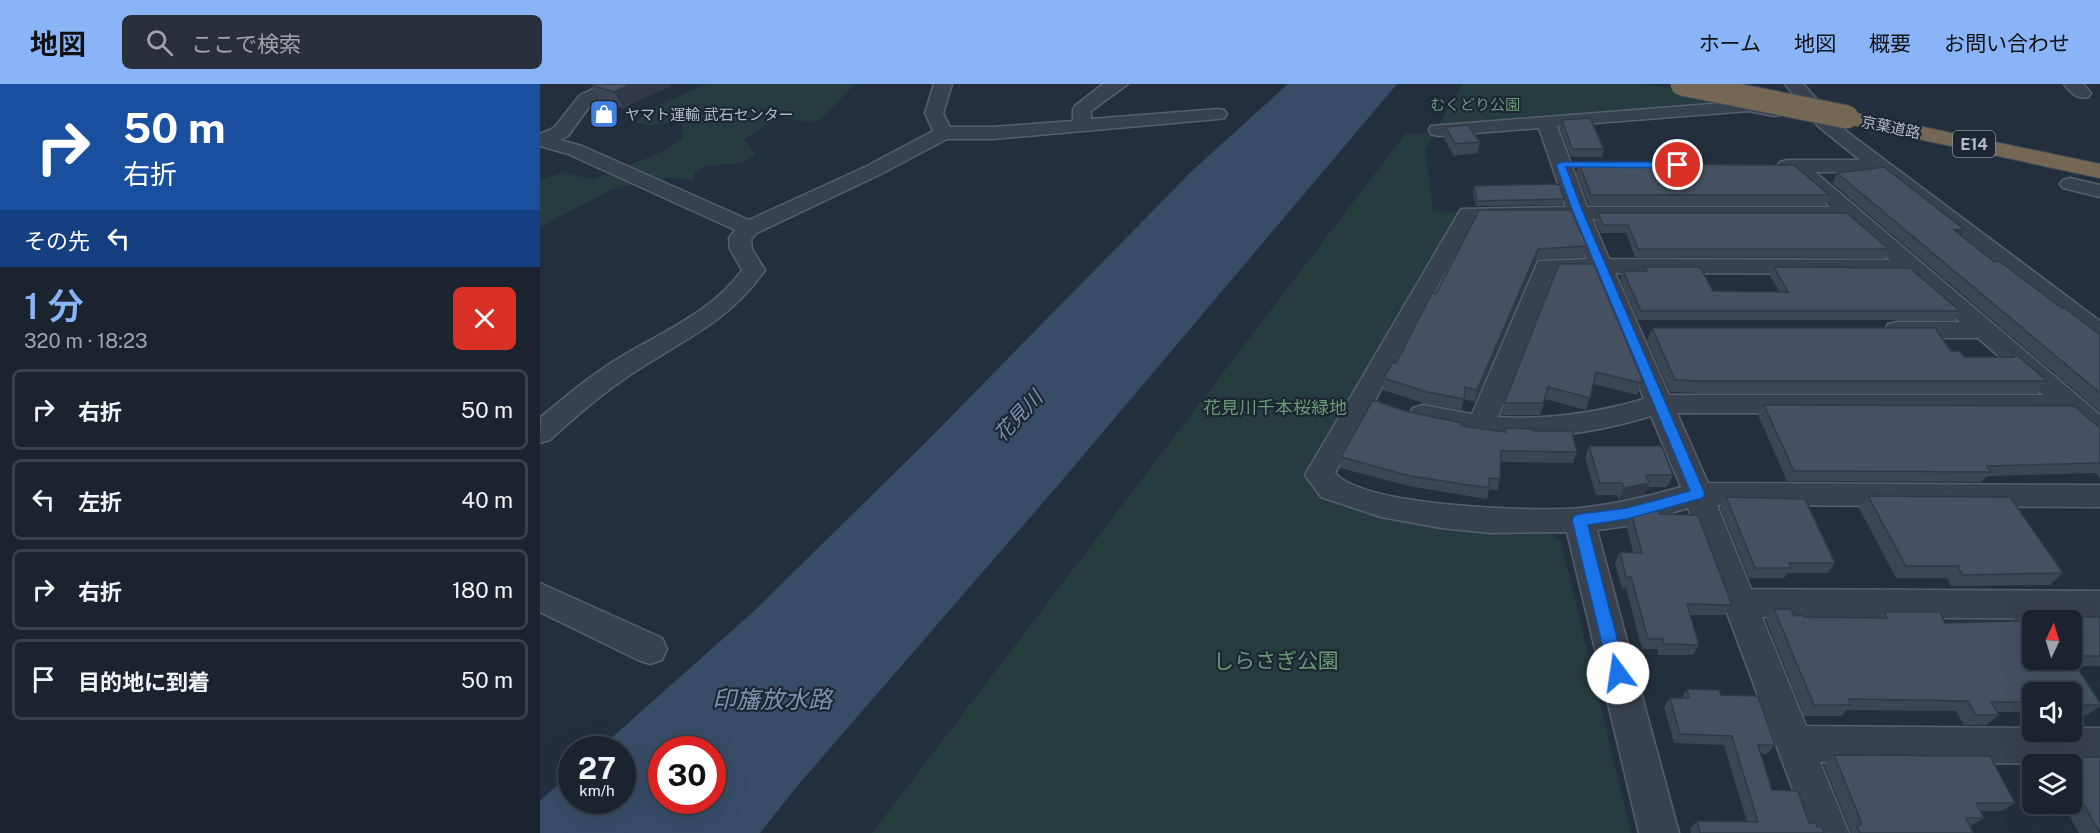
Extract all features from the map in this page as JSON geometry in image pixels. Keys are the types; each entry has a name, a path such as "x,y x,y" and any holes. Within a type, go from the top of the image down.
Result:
{"highway":[{"name":"京葉道路","path":"1682,84 2100,161"},
{"name":"京葉道路","path":"1729,84 2100,171"}],"street":[{"path":"542,140 561,132 586,99 618,84"},
{"path":"943,84 934,113 943,133"},
{"path":"1082,126 1082,109 1114,84 1119,84"},
{"path":"1794,84 1826,123 2100,333"},
{"path":"1438,130 1749,106 1826,123"},
{"path":"540,433 575,402 625,367 715,311 745,285 754,270 741,249 740,238 749,228 872,171 943,133 993,133 1218,114"},
{"path":"1546,122 1578,212 1601,266 1642,330 1661,404 1829,833"},
{"path":"542,140 575,150 749,228"},
{"path":"1561,165 1584,165"},
{"path":"1881,166 1784,166 1850,213 2100,430"},
{"path":"2070,184 2100,190"},
{"path":"1850,213 1468,213 1319,475 1331,489 1381,505 1442,516 1491,521 1579,520 1627,514 1698,494 2100,496"},
{"path":"1480,427 1546,266 1913,267"},
{"path":"1878,330 1985,330"},
{"path":"1365,396 1394,408 1480,427 1562,428 1615,419 1661,404 2071,405"},
{"path":"1579,520 1655,818"},
{"path":"540,597 650,649"},
{"path":"1740,603 2100,605"},
{"path":"1794,744 2100,746"}],"green space":[{"path":"707,84 855,84 821,119 810,122 778,117 744,139 756,155 742,163 704,166 694,174 694,180 667,178 613,189 540,227 540,180 565,172 592,180 659,153 682,139 682,121 653,125 635,123 652,108"},
{"name":"むくどり公園","path":"1463,84 1646,84 1747,103 1438,126"},
{"name":"しらさぎ公園","path":"1435,133 1425,149 1433,211 1460,212 1391,325 1312,470 1315,490 1393,517 1451,525 1549,533 1561,542 1631,833 872,833 1405,134"}],"water":[{"name":"印旛放水路","path":"1288,84 1397,84 1059,484 798,785 760,833 540,833 540,801 558,785 558,814 636,814 636,736 614,736 752,613 926,442 1193,170"}],"building":[{"path":"631,84 614,92 591,85"},
{"path":"1590,118 1604,149 1572,149 1562,120"},
{"path":"1468,125 1480,142 1455,144 1446,127"},
{"path":"1579,164 1794,165 1829,195 1591,195"},
{"path":"1884,167 1964,229 1954,230 1995,262 1999,261 2100,335 2100,393 1837,173"},
{"path":"1559,184 1564,199 1477,201 1474,186 1502,185"},
{"path":"1479,210 1571,210 1587,246 1538,249 1477,390 1465,387 1464,399 1427,392 1384,378 1393,362 1396,363 1432,293 1436,294"},
{"path":"1598,213 1847,213 1889,249 1638,249 1628,225 1603,225"},
{"path":"1559,264 1594,264 1642,379 1641,383 1596,372 1590,398 1548,387 1543,403 1504,403"},
{"path":"1645,267 1700,267 1713,291 1788,292 1774,267 1910,268 1960,311 1641,311 1623,271 1647,271"},
{"path":"1652,328 1935,328 1951,351 1960,351 1964,357 2015,357 2009,350 2011,350 2047,381 1675,380"},
{"path":"1373,400 1405,411 1462,423 1461,426 1506,432 1505,428 1572,431 1577,452 1501,451 1500,479 1489,478 1489,488 1410,476 1341,457"},
{"path":"1764,405 2074,406 2100,428 2100,463 1987,466 1991,472 1794,471"},
{"path":"1589,446 1662,446 1673,475 1646,475 1649,483 1624,488 1622,483 1600,483"},
{"path":"1868,496 2010,497 2063,573 1962,575 1958,566 1906,566"},
{"path":"1726,497 1805,499 1835,563 1789,563 1791,568 1755,568"},
{"path":"1659,510 1660,514 1698,515 1732,605 1687,604 1699,645 1664,644 1663,639 1648,639 1631,577 1626,577 1620,552 1642,553 1632,517"},
{"path":"1774,609 1791,609 1794,616 1803,615 1804,617 1887,618 1884,612 1940,612 1945,623 2019,621 2017,616 2022,616 2022,670 2079,670 2100,703 2100,705 2082,705 2082,682 2022,682 2022,702 1991,702 1999,715 1976,715 1968,701 1848,699 1851,705 1814,705"},
{"path":"2082,617 2100,617 2100,656 2082,656"},
{"path":"1687,689 1719,690 1721,695 1758,696 1775,745 1758,745 1772,790 1798,791 1809,823 1816,823 1817,827 1822,827 1824,833 1700,833 1697,821 1758,822 1732,736 1680,734 1670,698 1689,698"},
{"path":"1834,755 1990,756 2015,803 1976,803 1984,818 1966,818 1973,833 1860,833 1857,827 1862,824"},
{"path":"2082,757 2100,757 2100,833 2082,801"}],"place":[{"name":"ヤマト運輸 武石センター","path":"604,114"}],"route":[{"path":"1618,673 1579,520 1627,514 1698,494 1578,212 1561,165 1678,165"}],"park label":[{"name":"花見川千本桜緑地","path":"1275,407"}],"water label":[{"name":"花見川","path":"1018,416"}]}
